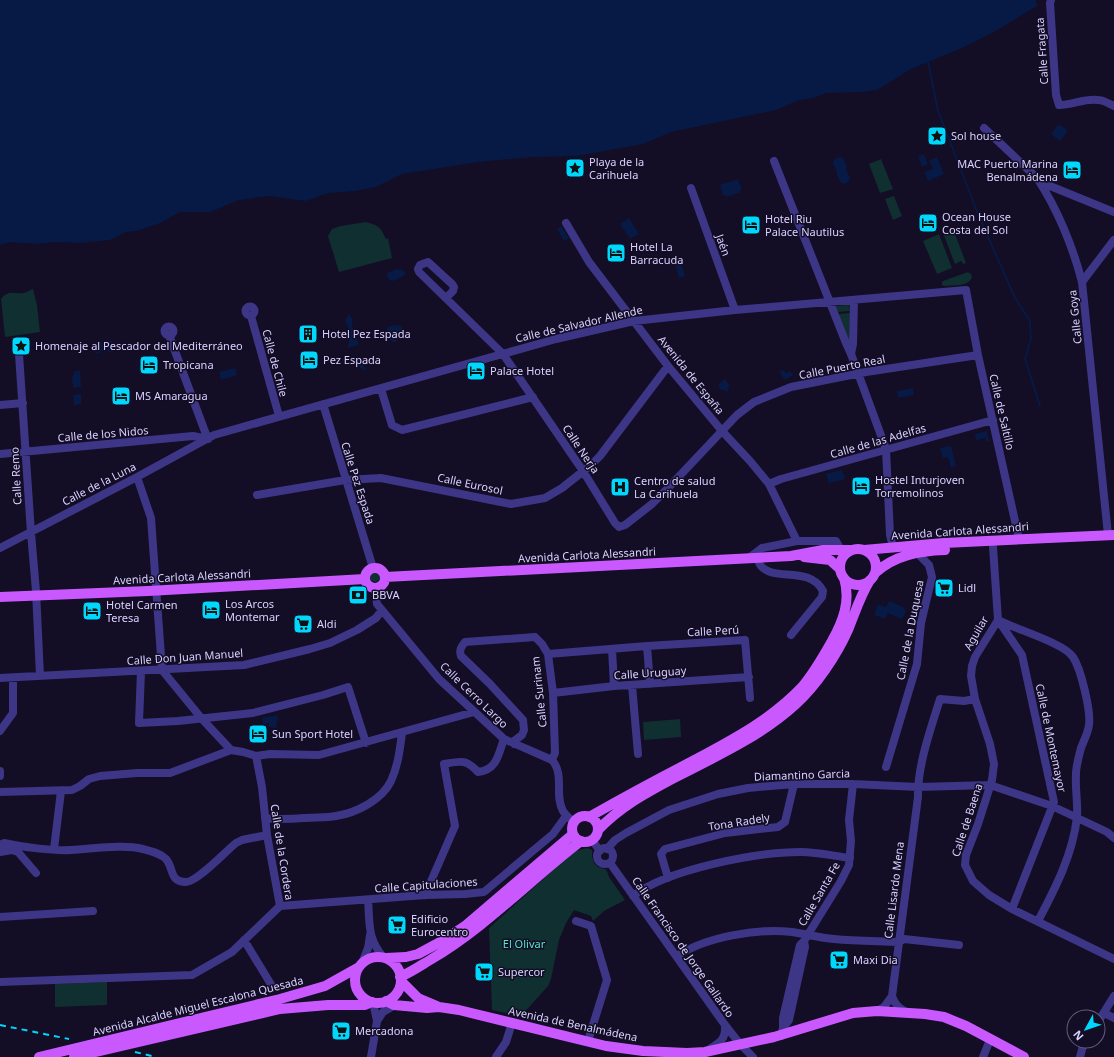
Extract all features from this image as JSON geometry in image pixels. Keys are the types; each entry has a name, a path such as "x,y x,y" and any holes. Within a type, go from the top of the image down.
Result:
{"main road":[{"path":"1058,541 1112,537"},
{"name":"Avenida Carlota Alessandri","path":"864,550 1019,539 1058,541"},
{"name":"Avenida Carlota Alessandri","path":"872,576 893,560 917,553 938,550 1058,541"},
{"name":"Avenida Carlota Alessandri","path":"385,577 791,556 823,550 846,550"},
{"path":"588,817 744,733 771,715 792,697 812,674 839,628 845,613 847,588 842,574 842,558 846,550 864,550 872,557 876,567 864,589 847,632 835,654 797,704 776,721 748,739 634,800 609,819 598,830 596,836 592,840 588,842 581,841 573,834 572,828 574,823 580,817 588,817 594,820 597,824 598,830"},
{"name":"Avenida Carlota Alessandri","path":"791,556 830,560 842,574"},
{"path":"373,568 381,570 385,577 382,584 375,587 368,585 365,579 366,572 373,568"},
{"path":"842,574 848,582 859,585 872,576"},
{"name":"Avenida Carlota Alessandri","path":"0,597 365,579"},
{"path":"385,958 396,966 400,979 396,993 392,998 382,1004 365,999 360,994 355,981 360,965 372,958 406,957 418,954 444,940 465,926 573,834"},
{"path":"400,979 470,934 553,862 581,841"},
{"name":"Avenida Alcalde Miguel Escalona Quesada","path":"39,1057 280,999 325,986 360,965"},
{"name":"Avenida de Benalmádena","path":"400,979 418,998 439,1007"},
{"name":"Avenida de Benalmádena","path":"382,1004 427,1008 439,1007 459,1010 606,1046 643,1051 702,1054 853,1013 877,1011 906,1012 944,1017 966,1026 1024,1057"},
{"name":"Avenida Alcalde Miguel Escalona Quesada","path":"74,1057 280,1009 328,1005 382,1004"}],"street":[{"name":"Calle Fragata","path":"1051,0 1057,101 1059,104 1066,105 1082,101 1099,100 1114,106"},
{"name":"Calle Goya","path":"984,128 1037,178 1063,227 1078,264 1082,282 1112,537"},
{"path":"774,162 829,302 852,354 886,449 890,535 893,547"},
{"path":"1043,187 1050,186 1114,212"},
{"name":"Jaén","path":"690,188 735,310"},
{"name":"Avenida de España","path":"566,224 590,262 668,366 722,431 769,484 797,542"},
{"path":"1082,282 1114,240"},
{"name":"Calle Nerja","path":"446,298 453,291 454,287 452,284 428,262 420,265 418,269 419,272 503,354 584,471 615,523 619,526 625,525 652,504 722,431"},
{"name":"Calle de Salvador Allende","path":"208,439 214,435 279,416 381,389 556,339 634,321 735,310 966,290"},
{"name":"Calle de Saltillo","path":"966,290 978,356 1019,539"},
{"path":"852,354 854,344 854,300"},
{"name":"Calle de Chile","path":"251,316 279,416"},
{"path":"169,335 208,439"},
{"name":"Calle Remo","path":"19,354 36,596 40,676"},
{"name":"Calle Puerto Real","path":"722,431 737,415 754,402 791,387 858,374 978,356"},
{"name":"Calle Eurosol","path":"257,495 345,480 381,478 511,504 545,498 562,488 600,456 668,366"},
{"path":"381,389 392,424 402,430 533,397"},
{"path":"0,405 23,403"},
{"name":"Calle Pez Espada","path":"323,404 373,568"},
{"name":"Calle de las Adelfas","path":"769,484 781,479 886,449 993,420"},
{"name":"Calle de los Nidos","path":"0,454 193,436 208,439"},
{"name":"Calle de la Luna","path":"0,548 137,478 208,439"},
{"path":"137,478 151,518 162,670 202,719 231,750"},
{"path":"791,635 822,596 823,591 821,586 811,579 803,576 768,572 752,558 762,548 797,542 836,541 846,550"},
{"name":"Aguilar","path":"974,700 971,676 972,666 982,644 998,620 993,547"},
{"path":"917,553 929,565 932,555 938,550"},
{"name":"Calle de la Duquesa","path":"886,767 917,664 921,623 932,577 929,565"},
{"name":"Calle Cerro Largo","path":"375,587 377,604 439,679 504,739 552,760"},
{"name":"Calle Don Juan Manuel","path":"0,678 244,665 330,643 357,630 376,618 382,610"},
{"path":"998,620 1056,644 1073,656 1080,670 1088,707 1089,724 1081,747 1076,775 1077,808 1074,837 1063,868 1038,921"},
{"name":"Calle de Montemayor","path":"998,620 1022,656 1054,802 1012,908"},
{"name":"Calle Surinam","path":"514,744 514,741 522,735 524,730 523,720 490,684 461,656 461,647 465,642 535,637 542,644 548,654 552,693 555,753 552,760"},
{"name":"Calle Perú","path":"548,654 744,640 750,698"},
{"path":"647,646 650,684"},
{"path":"612,649 614,686"},
{"path":"141,671 139,723 202,719 253,713 323,695 348,686 366,743"},
{"name":"Calle Uruguay","path":"552,693 614,686 749,677"},
{"path":"0,731 3,721 13,713 13,678"},
{"path":"632,685 638,754"},
{"path":"918,787 926,742 940,699 964,701 974,700"},
{"name":"Calle de Baena","path":"974,700 990,744 994,764 990,785 978,824 966,855 965,865 973,881 989,895 1012,908 1114,959"},
{"path":"1,791 72,790 89,779 100,776 137,773 170,773 231,750 256,756 270,754 319,755 474,712"},
{"path":"265,818 276,820 336,816 358,810 371,803 391,782 398,764 402,733"},
{"path":"425,895 455,826 444,764 464,761 470,764 478,772 486,771 496,762 504,739"},
{"name":"Calle de la Cordera","path":"0,982 192,975 232,952 280,906 267,836 262,787 256,756"},
{"path":"552,760 557,766 559,774 561,805 566,816 574,823"},
{"path":"0,771 0,776"},
{"name":"Diamantino Garcia","path":"603,850 626,832 669,810 718,794 748,788 794,784 853,784 918,787 990,785"},
{"name":"Tona Radely","path":"668,878 661,854 665,849 725,833 778,827 785,822 794,784"},
{"name":"Calle Santa Fe","path":"782,1032 789,1020 806,938 849,866 851,841 849,820 853,784"},
{"path":"990,785 1052,806 1076,819 1107,832 1114,838"},
{"name":"Calle Lisardo Mena","path":"892,996 918,797 918,787"},
{"path":"54,849 61,791"},
{"name":"Calle Capitulaciones","path":"280,906 484,892 552,834 566,816"},
{"path":"0,852 12,848 68,850 125,847 142,849 166,859 176,880 186,882 200,875 236,843 242,840 267,836"},
{"path":"592,840 603,850 612,854 612,859 610,862 605,864 600,862 597,856 603,850"},
{"path":"0,845 4,843 18,852 36,873"},
{"path":"633,896 668,878 730,860 787,852 803,852 850,858"},
{"name":"Calle Francisco de Jorge Gallardo","path":"610,862 725,1025 740,1044 753,1057"},
{"path":"360,965 368,948 370,932 368,900"},
{"path":"0,917 93,911"},
{"path":"576,921 591,926 606,980 588,1041"},
{"path":"370,932 375,946 385,958"},
{"path":"677,956 696,946 730,936 752,932 792,932 806,938 899,942 904,939 959,945"},
{"path":"244,940 272,986"},
{"path":"877,1011 884,1007 892,996"},
{"path":"892,996 899,1008 906,1012"},
{"path":"1106,1010 1114,996"},
{"path":"370,1057 382,1004"},
{"path":"377,1021 382,1004"},
{"path":"496,1057 506,1042 512,1023"},
{"path":"702,1054 724,1038 725,1025"},
{"path":"983,1057 990,1040"}],"green space":[{"path":"881,159 893,189 880,193 869,164"},
{"path":"894,196 902,216 893,220 885,199"},
{"path":"366,222 379,227 386,239 388,238 392,258 339,272 328,236 332,229"},
{"path":"953,229 966,263 963,264 961,261 955,264 943,233"},
{"path":"939,234 952,268 937,274 923,241"},
{"path":"968,272 972,277 964,284 942,285 943,281"},
{"path":"32,289 37,305 40,332 5,337 1,299 8,293 24,293"},
{"path":"849,305 850,311 837,312 835,308 837,306"},
{"path":"850,313 849,341 838,314"},
{"path":"373,572 377,572 379,573 379,581 373,582 370,579 370,575"},
{"path":"680,719 681,737 644,740 643,722"},
{"name":"El Olivar","path":"587,848 592,850 594,863 598,867 607,871 609,877 625,900 604,911 593,921 591,916 574,910 566,923 559,940 551,979 548,986 521,1016 492,1010 489,928 561,863 576,851"},
{"path":"107,982 107,1005 55,1007 55,984"}],"water":[{"path":"0,0 1036,0 1037,6 992,33 962,48 911,69 877,90 827,93 813,98 799,100 776,110 671,132 643,144 577,156 532,157 478,162 402,174 376,187 355,191 328,193 306,201 269,196 239,200 210,212 180,212 158,224 136,231 126,232 110,240 80,243 54,242 37,244 9,242 0,245"},
{"path":"1059,124 1068,131 1060,141 1051,134"},
{"path":"924,154 928,164 922,167 918,156"},
{"path":"839,157 843,158 847,166 846,170 850,177 849,181 845,184 841,183 833,164 834,160"},
{"path":"937,157 944,174 928,181 924,172 933,169 929,161"},
{"path":"738,179 742,190 740,190 741,192 727,197 726,195 723,196 720,185"},
{"path":"629,218 639,234 630,239 620,224"},
{"path":"561,226 569,238 564,241 557,229"},
{"path":"681,263 685,276 679,278 675,264"},
{"path":"396,269 403,270 405,275 393,281 389,280 387,276 388,272"},
{"path":"349,314 352,318 352,327 354,328 359,345 348,348 350,332 345,320"},
{"path":"399,325 403,328 403,333 399,336 396,342 393,342 390,340 386,332 387,328 390,326"},
{"path":"110,340 113,342 113,352 102,351 97,354 94,352 93,342 105,342"},
{"path":"362,358 366,371 360,368 357,359"},
{"path":"235,368 237,375 221,380 219,372"},
{"path":"783,370 786,373 790,371 793,375 785,380 779,372"},
{"path":"75,371 80,371 81,387 73,388 72,377"},
{"path":"725,379 730,386 727,388 729,390 727,392 725,390 721,390 718,385"},
{"path":"913,388 914,395 898,398 897,391"},
{"path":"81,394 81,404 74,405 73,395"},
{"path":"987,431 989,441 986,441 985,438 976,440 975,434"},
{"path":"951,446 956,466 951,468 948,457 943,458 940,448"},
{"path":"842,470 845,479 829,483 826,474"},
{"path":"889,601 903,607 906,611 902,619 888,613 885,619 874,615 878,604 886,607"},
{"path":"278,715 276,728 269,727 269,723 263,724 262,718"}],"waterway":[{"path":"928,61 938,111 978,214 1015,298 1030,321 1031,339 1025,359 1040,406"}],"railway":[{"path":"0,1025 69,1039"},
{"path":"135,1052 156,1057"}],"place":[{"name":"Sol house","path":"937,136"},
{"name":"Playa de la Carihuela","path":"575,168"},
{"name":"MAC Puerto Marina Benalmádena","path":"1072,170"},
{"name":"Ocean House Costa del Sol","path":"928,223"},
{"name":"Hotel Riu Palace Nautilus","path":"751,225"},
{"name":"Hotel La Barracuda","path":"616,253"},
{"name":"Hotel Pez Espada","path":"308,334"},
{"name":"Homenaje al Pescador del Mediterráneo","path":"21,346"},
{"name":"Pez Espada","path":"309,360"},
{"name":"Tropicana","path":"149,365"},
{"name":"Palace Hotel","path":"476,371"},
{"name":"MS Amaragua","path":"121,396"},
{"name":"Hostel Inturjoven Torremolinos","path":"861,486"},
{"name":"Centro de salud La Carihuela","path":"620,487"},
{"name":"Lidl","path":"944,588"},
{"name":"BBVA","path":"358,595"},
{"name":"Los Arcos Montemar","path":"211,610"},
{"name":"Hotel Carmen Teresa","path":"92,611"},
{"name":"Aldi","path":"303,624"},
{"name":"Sun Sport Hotel","path":"258,734"},
{"name":"Edificio Eurocentro","path":"397,925"},
{"name":"Maxi Dia","path":"839,960"},
{"name":"Supercor","path":"484,972"},
{"name":"Mercadona","path":"341,1031"}]}
